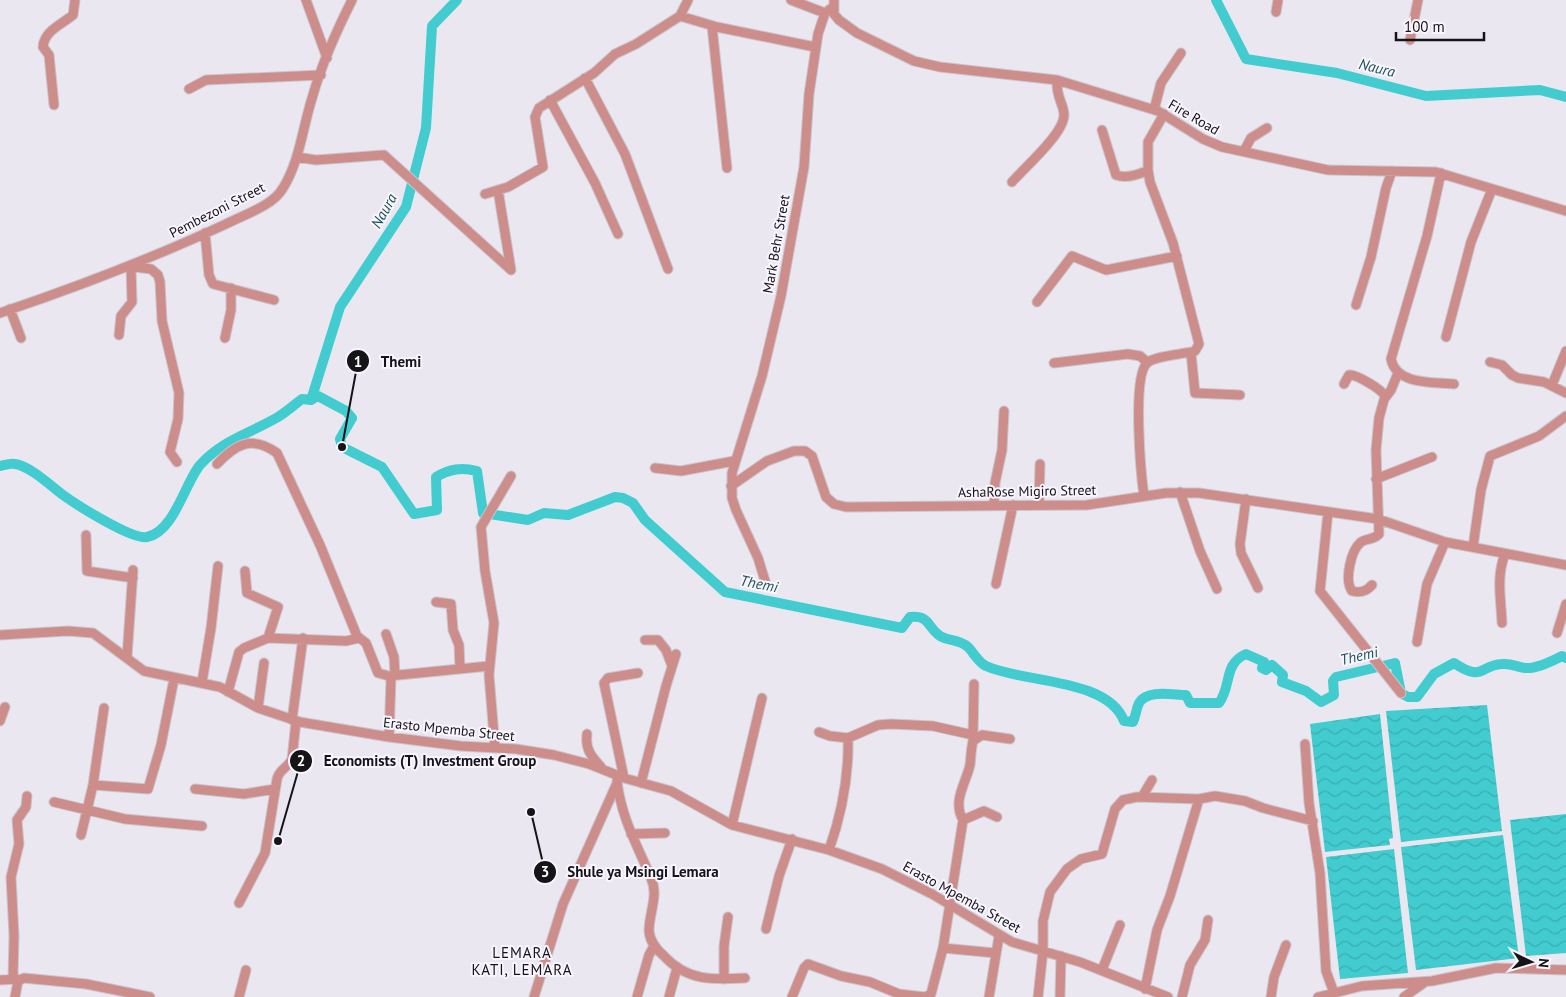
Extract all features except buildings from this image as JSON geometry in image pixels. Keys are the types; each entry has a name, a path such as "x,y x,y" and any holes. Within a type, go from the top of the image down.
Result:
{"street":[{"path":"54,105 49,54 43,47 43,42 46,36 73,15 75,0"},
{"path":"306,0 327,58"},
{"name":"Pembezoni Street","path":"0,313 129,268 271,200 282,191 296,157 313,92 352,0"},
{"path":"485,194 530,176 543,167 535,117 539,108 594,73 615,54 636,44 680,16 688,0"},
{"path":"791,0 825,13 834,4"},
{"path":"1276,12 1278,0"},
{"path":"1410,40 1418,0"},
{"name":"Fire Road","path":"834,4 836,17 845,25 880,46 914,61 940,67 1057,80 1118,101 1154,110 1164,114 1210,143 1244,151 1328,170 1442,173 1566,211"},
{"name":"Mark Behr Street","path":"766,584 758,558 736,510 731,486 734,460 753,408 781,296 804,167 816,48 825,13"},
{"path":"680,16 712,26 816,48"},
{"path":"712,26 727,168"},
{"path":"1154,110 1161,83 1181,53"},
{"path":"189,90 206,80 321,75"},
{"path":"585,78 625,154 668,269"},
{"path":"1012,182 1049,142 1062,123 1064,113 1057,94 1057,80"},
{"path":"550,100 595,183 618,234"},
{"path":"1147,362 1191,353 1198,349 1199,338 1177,256 1148,170 1148,142 1164,114"},
{"path":"1244,151 1251,138 1267,128"},
{"path":"1102,130 1116,175 1123,177 1134,176 1148,170"},
{"path":"296,157 316,160 384,155 511,270 498,190"},
{"path":"1356,305 1371,257 1386,188 1392,171"},
{"path":"1442,173 1427,236 1392,359 1393,368 1408,378 1454,384"},
{"path":"1446,337 1470,242 1492,189"},
{"path":"205,233 211,280 218,286 274,300"},
{"path":"1038,302 1072,256 1106,270 1177,256"},
{"path":"119,335 121,316 132,302 129,268 143,267 151,269 158,275 160,282 162,321 179,393 178,419 170,452 177,462"},
{"path":"224,338 231,310 231,288"},
{"path":"10,309 21,338"},
{"path":"1552,385 1566,351"},
{"path":"1191,353 1195,393 1240,395"},
{"path":"1054,363 1128,354 1140,356 1147,362"},
{"path":"1144,496 1139,467 1139,417 1142,377 1147,362"},
{"path":"1490,362 1502,365 1518,378 1552,385 1566,393"},
{"path":"1384,398 1391,390 1398,373"},
{"path":"1344,384 1349,375 1355,375 1382,391 1384,398 1377,432 1376,480 1379,534 1358,545 1351,560 1349,585 1352,591 1363,592 1372,586"},
{"path":"994,505 995,483 1002,450 1004,411"},
{"path":"1472,547 1481,490 1490,456 1539,436 1566,416"},
{"path":"217,464 230,451 247,443 264,446 277,453 320,545 359,638 366,643 378,673 392,676 489,666"},
{"name":"AshaRose Migiro Street","path":"731,486 767,461 794,451 805,451 812,456 826,497 834,504 869,508 1039,504 1087,505 1180,492 1246,499 1378,519 1445,542 1566,565"},
{"path":"1376,480 1432,457"},
{"path":"655,468 681,470 734,460"},
{"path":"1039,504 1040,464"},
{"path":"495,748 489,666 494,624 485,571 481,527 511,476"},
{"path":"1180,492 1200,551 1216,590"},
{"path":"1246,499 1240,544 1241,553 1258,588"},
{"path":"996,584 1013,505"},
{"path":"1328,512 1320,591 1400,693"},
{"path":"86,535 87,571 133,574 127,657"},
{"path":"1417,642 1427,584 1445,542"},
{"path":"1502,623 1499,580 1500,566 1505,554"},
{"path":"202,682 212,628 213,601 218,566"},
{"path":"245,571 248,593 278,607 268,638"},
{"path":"436,602 451,604 453,630 459,645 460,668"},
{"path":"1557,633 1566,604"},
{"name":"Erasto Mpemba Street","path":"0,634 68,631 92,633 144,671 174,679 202,682 228,692 258,708 294,720 389,737 554,755 603,768 620,778 671,791 732,825 829,850 904,879 1012,942 1102,970 1168,997"},
{"path":"386,634 394,657 391,679 389,737"},
{"path":"228,692 238,652 268,638 346,641 359,638"},
{"path":"239,902 254,877 265,853 278,774 292,759 294,720 303,638"},
{"path":"645,640 658,640 666,650 672,666"},
{"path":"641,783 676,654"},
{"path":"258,708 264,663"},
{"path":"638,672 608,678 604,683 620,778 621,806 653,886 654,904 649,930 654,946 677,968 696,978 745,978"},
{"path":"93,785 148,789 162,745 174,679"},
{"path":"792,997 804,968 808,964 841,976 870,982 899,994 928,997 934,988 943,948 964,820 960,814 960,795 970,766 973,738 974,684"},
{"path":"732,825 762,698"},
{"path":"0,721 5,707"},
{"path":"81,835 93,785 104,708"},
{"path":"819,732 830,736 848,738 878,725 891,724 933,726 973,738 982,735 1010,739"},
{"path":"587,734 586,742 590,756 603,768"},
{"path":"829,850 844,797 848,766 848,738"},
{"path":"1305,744 1309,803 1321,893 1326,971 1334,993"},
{"path":"534,997 564,904 620,778"},
{"path":"1142,796 1152,780"},
{"path":"195,790 244,794 275,789"},
{"path":"15,997 16,979 11,882 19,844 17,820 26,807 26,796"},
{"path":"1038,997 1043,951 1044,911 1054,885 1080,859 1102,854 1113,816 1119,803 1142,796 1200,798 1215,796 1236,799 1313,822"},
{"path":"1145,989 1157,930 1170,896 1200,798"},
{"path":"54,802 125,819 202,826"},
{"path":"964,820 984,811 997,817"},
{"path":"631,834 665,833"},
{"path":"766,929 779,876 792,839"},
{"path":"724,979 724,946 728,917"},
{"path":"1182,997 1190,965 1205,940 1208,920"},
{"path":"1102,970 1120,925"},
{"path":"989,997 999,936"},
{"path":"1270,997 1274,977 1286,945"},
{"path":"637,997 649,955 654,946"},
{"path":"943,948 995,953"},
{"path":"1060,997 1061,956"},
{"path":"668,997 677,968"},
{"path":"1318,997 1382,983 1425,982 1496,968 1566,970"},
{"path":"239,997 246,970"},
{"path":"0,980 31,978 73,982 150,997"},
{"path":"1404,997 1425,982"}],"water":[{"path":"1487,705 1502,831 1401,842 1386,711"},
{"path":"1380,714 1393,838 1389,839 1390,845 1325,852 1310,724"},
{"path":"1566,814 1566,953 1526,956 1510,820"},
{"path":"1503,835 1519,958 1416,970 1401,847"},
{"path":"1394,849 1408,973 1340,979 1326,857"}],"waterway":[{"name":"Naura","path":"311,400 340,307 406,207 426,128 432,26 457,0"},
{"name":"Naura","path":"1216,0 1246,59 1337,73 1426,96 1540,90 1566,97"},
{"name":"Themi","path":"0,466 13,464 27,468 70,500 105,521 130,533 147,537 165,526 172,517 195,473 209,456 227,443 278,417 302,399 311,400 318,396 346,411 352,418 340,439 342,447 382,467 414,514 437,510 436,477 446,472 461,469 477,471 483,513 528,520 544,513 568,515 615,497 623,498 633,503 645,520 725,592 902,628 910,617 921,618 928,622 940,636 968,647 978,660 986,666 1021,676 1083,689 1101,697 1115,707 1124,721 1133,722 1139,703 1154,694 1186,695 1190,703 1219,703 1234,663 1246,654 1264,662 1262,668 1266,670 1272,665 1283,675 1282,682 1306,691 1321,702 1334,695 1333,681 1336,677 1395,663 1401,693 1408,697 1417,697 1434,674 1454,663 1471,672 1476,672 1502,664 1530,668 1562,656 1566,658"}],"place":[{"name":"Themi","path":"342,447"},
{"name":"Shule ya Msingi Lemara","path":"531,812"},
{"name":"Economists (T) Investment Group","path":"278,841"}],"district":[{"name":"LEMARA KATI, LEMARA","path":"522,962"}]}
